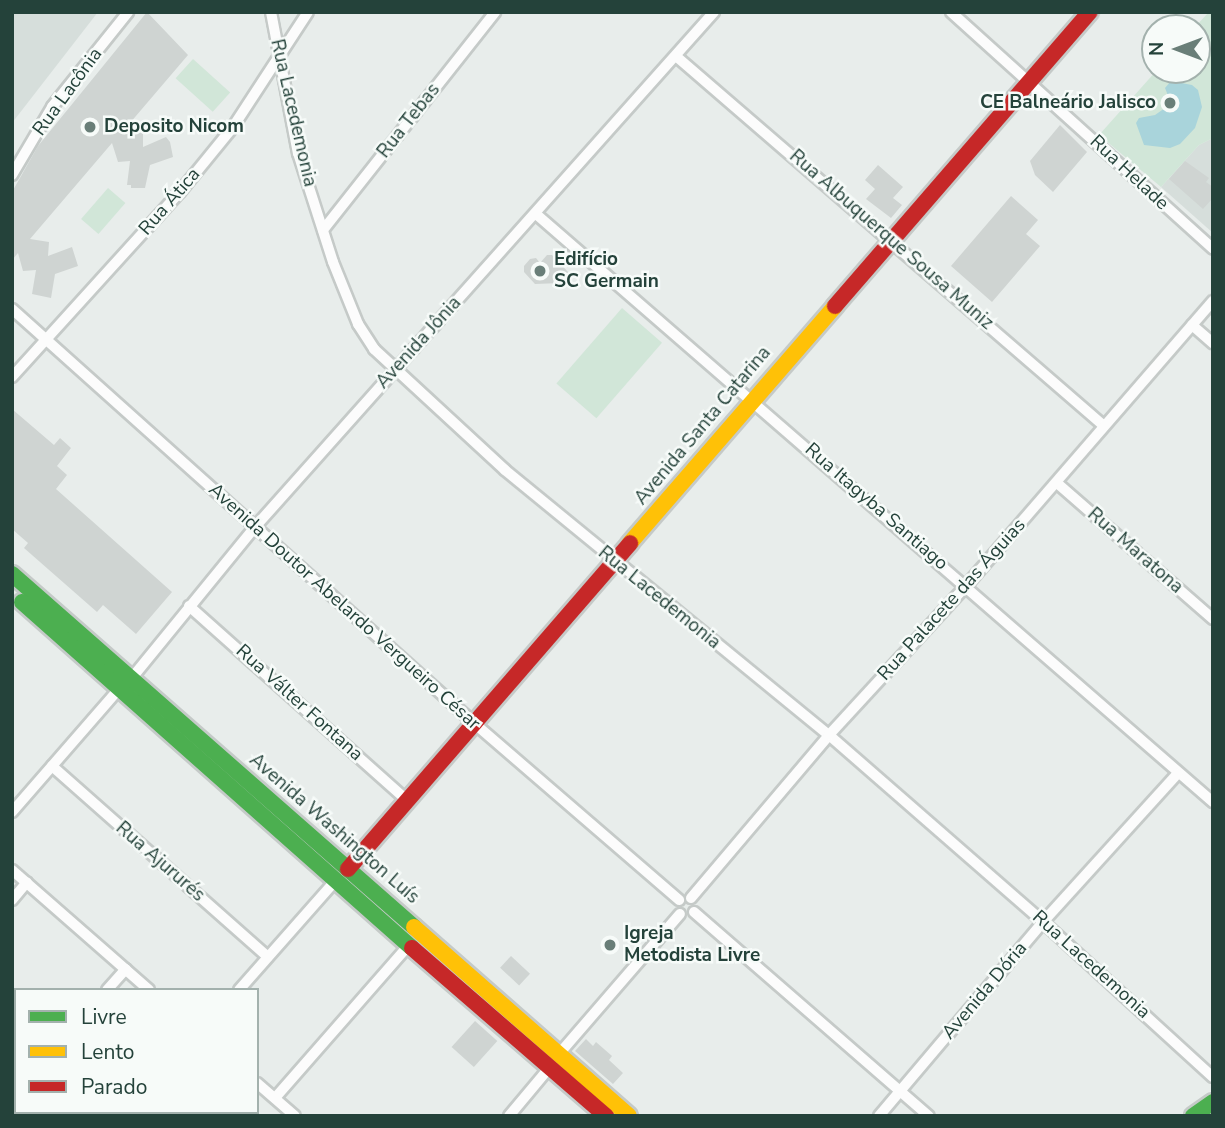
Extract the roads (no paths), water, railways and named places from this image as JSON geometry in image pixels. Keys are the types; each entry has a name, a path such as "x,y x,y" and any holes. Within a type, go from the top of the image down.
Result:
{"main road":[{"name":"Avenida Santa Catarina","path":"348,869 1090,12"},
{"name":"Avenida Washington Luís","path":"12,574 335,881 409,945 629,1116"},
{"name":"Avenida Washington Luís","path":"12,593 348,869 555,1060 606,1116"},
{"path":"1193,1116 1213,1102"}],"street":[{"name":"Rua Lacônia","path":"12,175 52,107 128,12"},
{"name":"Rua Lacedemonia","path":"271,12 278,61 298,153 358,324 374,349 394,371 505,470 614,562 829,735 1043,922 1213,1077"},
{"name":"Rua Ática","path":"12,377 180,192 233,127 308,12"},
{"name":"Rua Tebas","path":"323,230 495,12"},
{"name":"Avenida Jônia","path":"12,812 125,684 255,527 677,57 714,12"},
{"name":"Rua Helade","path":"951,12 1213,249"},
{"name":"Rua Albuquerque Sousa Muniz","path":"677,57 892,240 1104,426"},
{"name":"Rua Itagyba Santiago","path":"536,214 966,586 1177,774 1213,802"},
{"name":"Rua Palacete das Águias","path":"691,898 829,735 966,586 1213,301"},
{"name":"Avenida Doutor Abelardo Vergueiro César","path":"12,309 474,723 679,900"},
{"path":"1192,325 1213,343"},
{"name":"Rua Maratona","path":"1056,483 1213,618"},
{"name":"Rua Válter Fontana","path":"189,606 408,801"},
{"name":"Rua Ajururés","path":"52,766 268,957"},
{"name":"Avenida Dória","path":"879,1116 1043,922 1177,774"},
{"path":"12,870 147,988"},
{"path":"241,988 335,881"},
{"path":"12,900 27,882"},
{"path":"680,914 677,905 679,900 691,898 695,903 694,912"},
{"path":"680,914 686,916 694,912"},
{"path":"694,912 929,1116"},
{"path":"509,1116 680,914"},
{"path":"275,1098 409,945"},
{"path":"109,988 126,969"},
{"path":"259,1085 295,1116"}],"water":[{"path":"1168,84 1187,84 1198,90 1202,107 1195,128 1180,144 1170,148 1144,145 1136,123 1139,118 1155,115 1165,108 1169,98 1165,88"}],"place":[{"name":"CE Balneário Jalisco","path":"1170,103"},
{"name":"Deposito Nicom","path":"90,127"},
{"name":"Edifício SC Germain","path":"540,271"},
{"name":"Igreja Metodista Livre","path":"610,945"}]}
